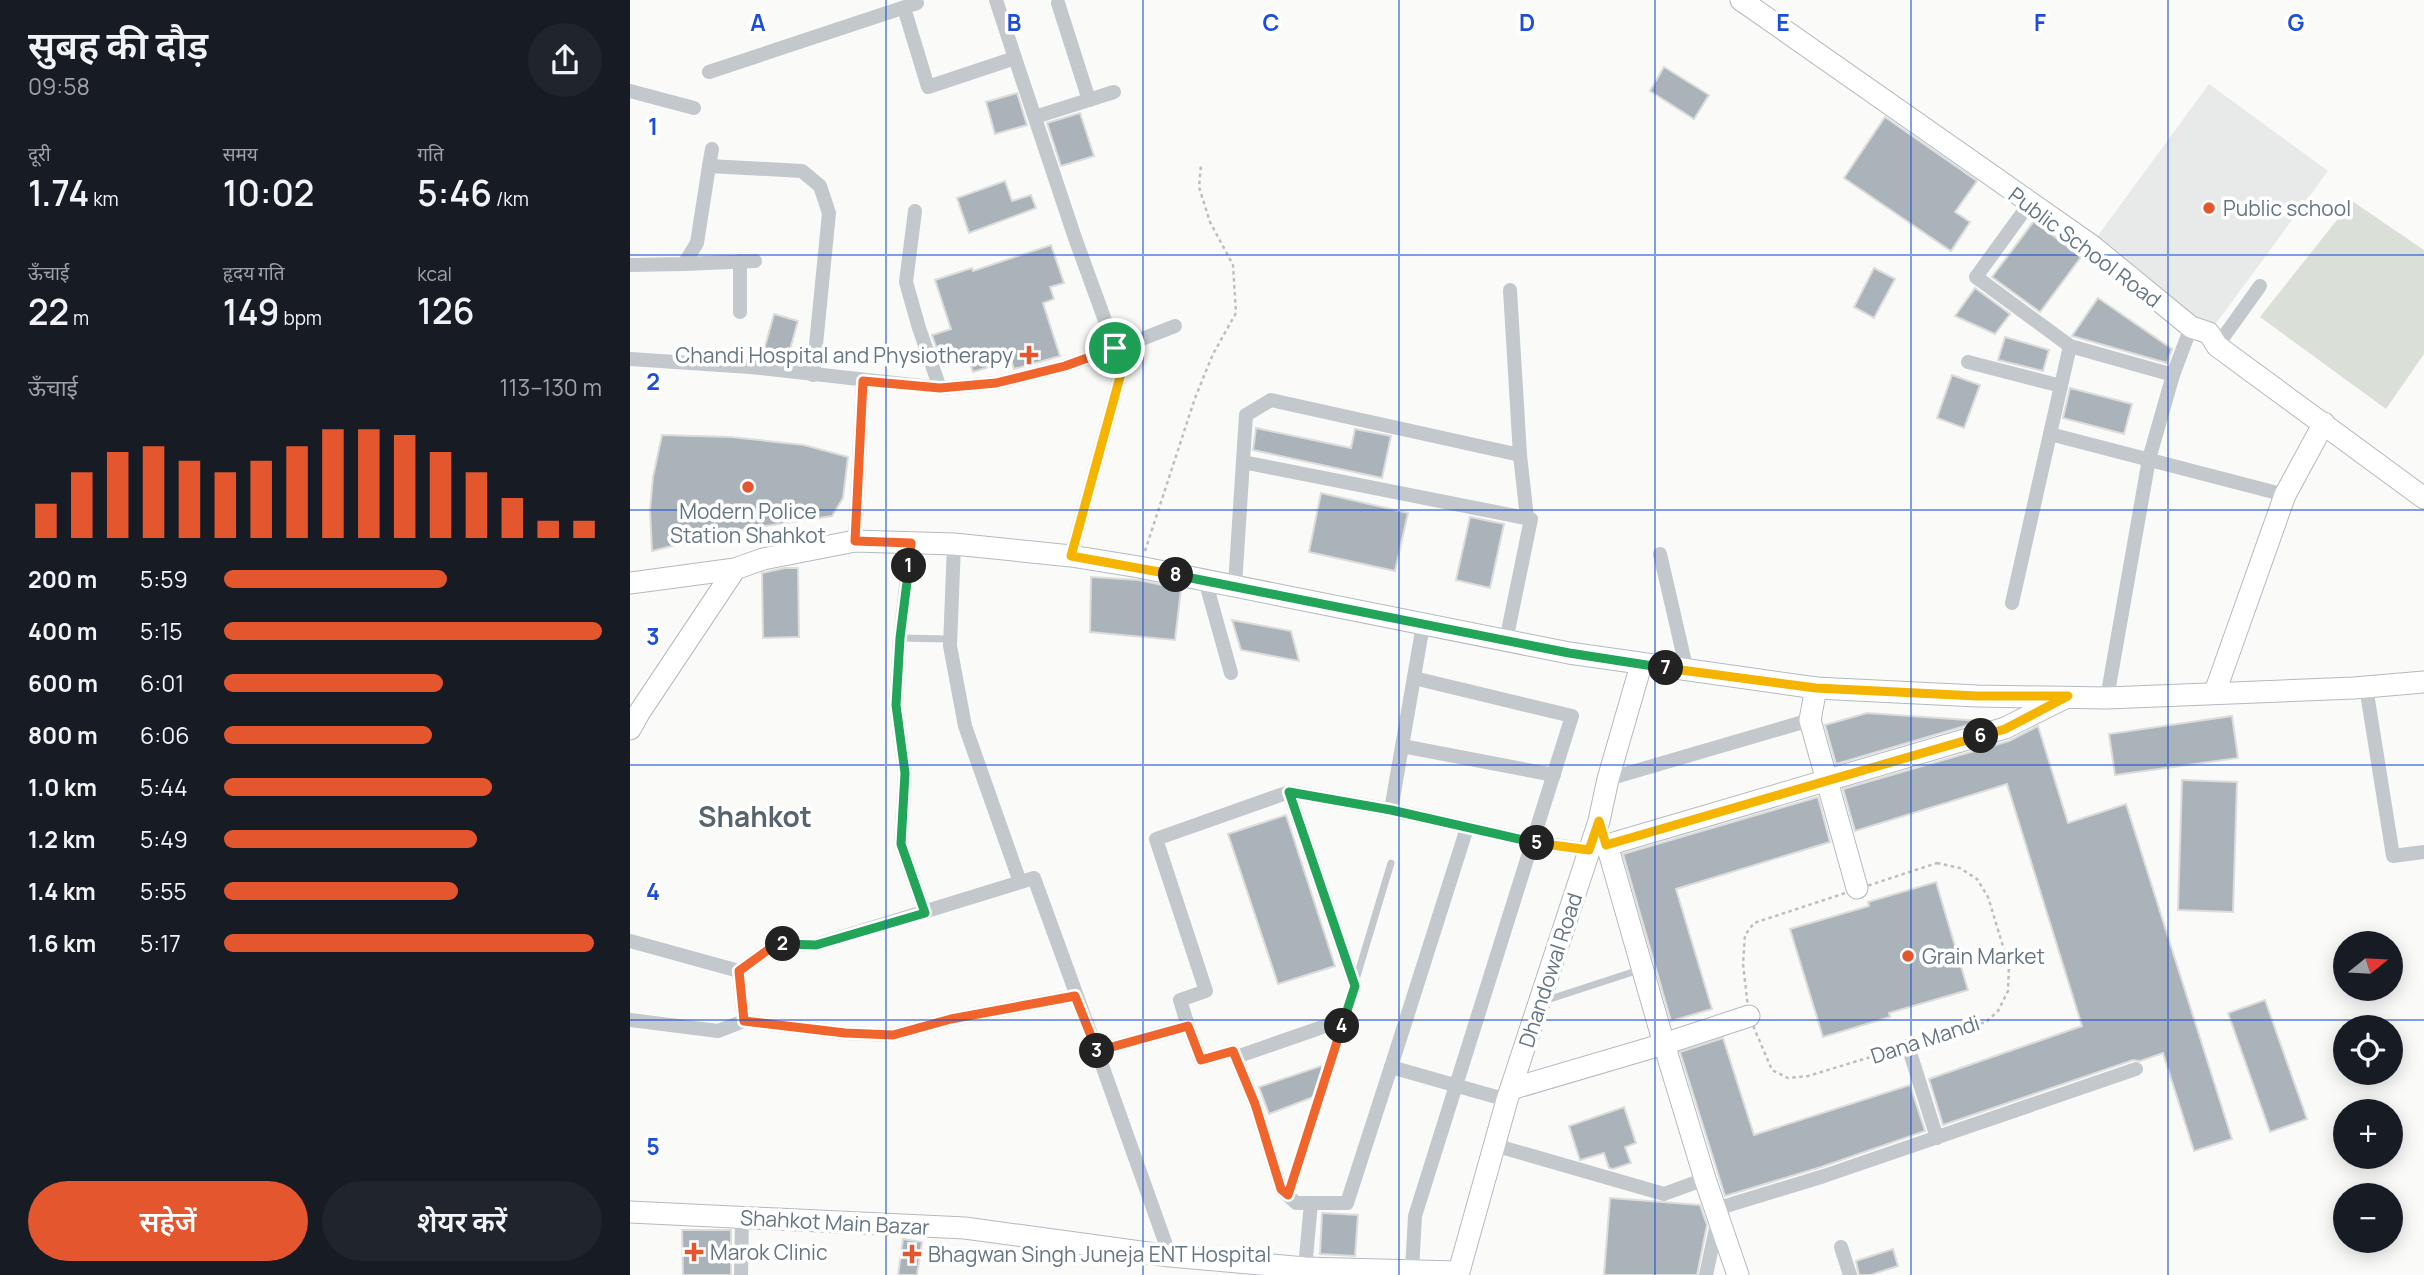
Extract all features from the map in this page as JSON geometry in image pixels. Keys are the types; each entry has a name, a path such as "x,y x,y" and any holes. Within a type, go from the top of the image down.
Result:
{"street":[{"path":"996,0 1075,238 1122,346 1071,556"},
{"name":"Public School Road","path":"1741,0 2091,246 2192,327 2209,333 2217,345 2424,498"},
{"path":"1058,3 1089,100"},
{"path":"709,72 910,4 928,87 1015,58"},
{"path":"630,91 694,108"},
{"path":"1035,117 1114,92"},
{"path":"684,264 697,243 712,149"},
{"path":"709,166 802,171 820,186 829,213 813,375"},
{"path":"2029,204 1976,277 2070,346 2173,375"},
{"path":"915,211 906,282 940,388"},
{"path":"740,261 740,312"},
{"path":"630,265 755,261"},
{"path":"2217,345 2260,286"},
{"path":"1510,290 1520,455 1527,518"},
{"path":"630,359 750,367 940,388 996,383 1065,366 1175,326"},
{"path":"2107,698 2149,459 2173,375 2192,327"},
{"path":"2012,603 2070,346"},
{"path":"1968,362 2061,386"},
{"path":"855,541 863,381"},
{"path":"1236,585 1246,415 1271,400 1520,455"},
{"path":"2215,692 2285,495 2324,423"},
{"path":"2050,434 2285,495"},
{"path":"1243,462 1531,519 1506,641"},
{"path":"630,583 735,569 763,559 855,541 954,544 1071,556 1139,567 1506,641 1641,665 1816,688 1977,696 2107,698 2424,682"},
{"path":"911,543 900,638 896,705 905,773 901,844 925,913"},
{"path":"954,544 950,639 965,726 1020,882"},
{"path":"1660,554 1687,671"},
{"path":"633,717 735,569"},
{"path":"1205,580 1231,673"},
{"path":"1391,810 1423,625"},
{"path":"1641,665 1608,779 1599,821 1598,848 1643,969 1705,1179 1738,1275"},
{"path":"1412,1270 1415,1216 1572,716 1414,678"},
{"path":"2366,687 2393,856 2424,852"},
{"path":"1816,688 1810,720 1857,888"},
{"path":"1467,828 1347,1203 1296,1203 1281,1189 1255,1104 1233,1051 1201,1060 1180,1000 1206,991 1156,839 1289,792 1391,810 1533,842 1598,848 2005,729 2068,696"},
{"path":"1608,779 1810,720"},
{"path":"1402,746 1554,775"},
{"path":"1289,792 1355,986"},
{"name":"Dhandowal Road","path":"1457,1274 1509,1094 1539,1002 1598,848"},
{"path":"739,971 776,944 816,945 1034,878 1170,1256"},
{"path":"630,941 739,971"},
{"path":"739,971 744,1021"},
{"path":"630,1020 718,1031 744,1021 845,1033 893,1035 951,1019 1075,996"},
{"path":"1391,1067 1456,1085 1509,1094 1749,1016"},
{"path":"1236,1057 1343,1020"},
{"path":"1097,1051 1188,1026"},
{"path":"1908,1046 1937,1138"},
{"path":"1717,1214 2136,1069"},
{"path":"1494,1145 1664,1194 1705,1179"},
{"path":"1305,1268 1311,1203"},
{"name":"Shahkot Main Bazar","path":"630,1212 965,1228 1219,1264 1412,1270 1457,1274"},
{"path":"1706,1275 1717,1214"},
{"path":"741,1218 741,1275"},
{"path":"1841,1247 1850,1275"}],"lane":[{"path":"900,638 950,639"},
{"path":"1288,1195 1391,863"},
{"path":"1539,1002 1643,969"}],"path":[{"path":"1139,567 1195,398 1213,354 1236,313 1233,265 1210,222 1202,198 1199,187 1201,165"},
{"name":"Dana Mandi","path":"1937,863 1960,868 1977,879 1988,897 2009,966 2008,991 1998,1011 1986,1022 1808,1076 1788,1078 1772,1070 1749,1016 1743,964 1745,935 1755,923 1857,888 1937,863"}],"shaded area":[{"name":"Public school","path":"2209,84 2328,171 2209,333 2091,245"},
{"path":"2352,201 2424,250 2424,354 2386,409 2260,317"}],"building":[{"path":"1664,67 1709,95 1694,119 1650,91"},
{"path":"1017,93 1027,125 995,134 986,102"},
{"path":"1080,113 1094,156 1061,166 1047,123"},
{"path":"1885,117 1977,181 1955,212 1970,222 1951,251 1844,178"},
{"path":"1005,181 1012,201 1031,195 1036,208 969,233 957,198"},
{"path":"2034,221 2081,257 2040,312 1992,277"},
{"path":"1051,245 1064,283 1050,287 1054,299 1043,303 1060,356 1014,369 1011,360 973,372 968,358 943,366 932,335 951,329 935,280 972,268 973,271"},
{"path":"1874,268 1895,279 1874,318 1854,307"},
{"path":"1975,288 2010,314 1995,334 1955,316"},
{"path":"2098,298 2172,349 2167,363 2072,336"},
{"path":"774,314 798,321 787,360 763,354"},
{"path":"2005,337 2049,350 2043,371 1998,360"},
{"path":"1952,375 1980,385 1964,428 1937,418"},
{"path":"2070,388 2132,404 2124,434 2063,418"},
{"path":"1256,428 1351,448 1355,429 1391,436 1382,478 1253,450"},
{"name":"Modern Police Station Shahkot","path":"662,435 731,437 804,445 848,457 843,498 832,516 732,531 652,551 650,510 653,477"},
{"path":"1321,493 1408,513 1395,571 1309,552"},
{"path":"1470,517 1504,524 1490,588 1456,580"},
{"path":"798,568 799,637 763,638 762,573"},
{"path":"1091,577 1139,580 1181,589 1175,640 1090,632"},
{"path":"1232,620 1291,631 1299,661 1241,650"},
{"path":"1867,713 1982,721 1836,764 1825,725"},
{"path":"2232,716 2238,758 2115,775 2109,734"},
{"path":"2038,726 2068,823 2126,804 2232,1139 2194,1151 2163,1053 2140,1061 2133,1060 1943,1125 1929,1079 2082,1026 2007,784 1855,831 1843,789 2009,741"},
{"path":"2182,780 2237,782 2233,912 2178,910"},
{"path":"1818,797 1830,842 1676,889 1712,1009 1671,1021 1623,854"},
{"path":"1286,815 1335,966 1278,984 1228,834"},
{"path":"1936,882 1968,990 1889,1013 1890,1017 1823,1037 1790,929 1869,906 1868,902"},
{"path":"2265,1000 2307,1119 2270,1132 2228,1013"},
{"path":"1723,1038 1754,1135 1910,1085 1925,1131 1725,1196 1680,1052"},
{"path":"1324,1065 1313,1097 1269,1114 1259,1087"},
{"path":"1624,1107 1636,1143 1625,1147 1631,1163 1609,1168 1604,1153 1580,1160 1569,1126"},
{"path":"1610,1198 1700,1205 1707,1225 1697,1275 1604,1275"},
{"path":"1322,1213 1358,1215 1355,1256 1320,1254"},
{"path":"682,1230 731,1230 731,1275 683,1275"},
{"path":"903,1239 922,1242 917,1275 898,1275"},
{"path":"1893,1249 1898,1266 1870,1275 1859,1275 1856,1261"}],"place":[{"name":"Public school","path":"2209,208"},
{"name":"Chandi Hospital and Physiotherapy","path":"1029,355"},
{"name":"Modern Police Station Shahkot","path":"748,487"},
{"name":"Grain Market","path":"1908,956"},
{"name":"Marok Clinic","path":"694,1252"},
{"name":"Bhagwan Singh Juneja ENT Hospital","path":"912,1254"}],"district":[{"name":"Shahkot","path":"755,816"}],"route":[{"path":"1129,344 1071,556 1236,585 1423,625 1653,667 1816,688 1977,696 2068,696 2005,729 1606,845 1599,821 1589,850 1533,842 1391,810 1289,792 1355,986 1288,1195 1281,1189 1255,1104 1233,1051 1201,1060 1188,1026 1097,1051 1075,996 951,1019 893,1035 845,1033 744,1021 739,971 776,944 816,945 925,913 901,844 905,773 896,705 900,638 911,543 855,541 863,381 940,388 961,384 996,383 1065,366 1115,348 1129,344"}]}
